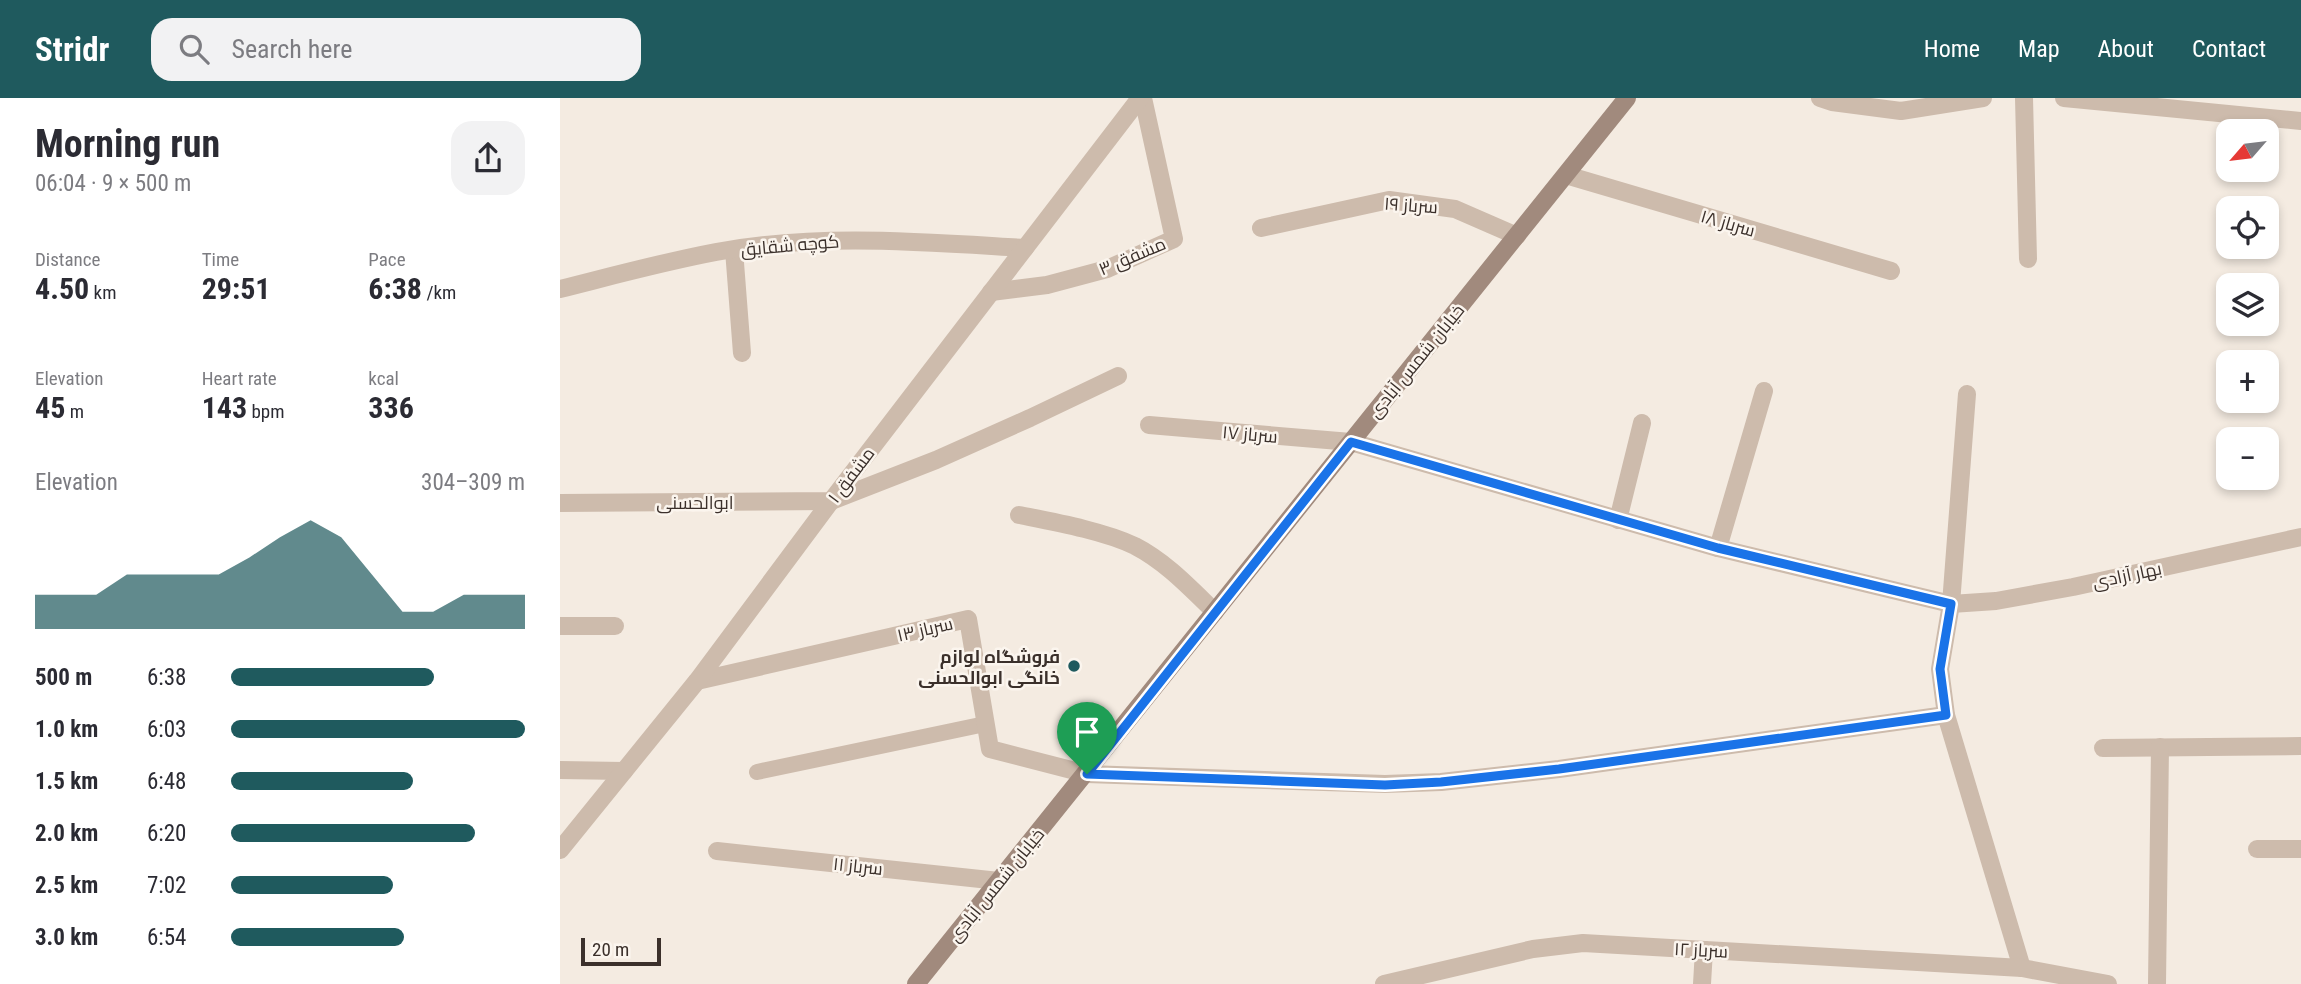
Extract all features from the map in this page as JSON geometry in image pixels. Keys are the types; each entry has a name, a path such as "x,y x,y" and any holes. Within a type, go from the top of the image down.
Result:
{"main road":[{"name":"خیابان شمس آبادی","path":"916,984 1627,98"}],"street":[{"name":"مشفق ۱","path":"560,850 697,681 991,292 1142,98"},
{"name":"مشفق ۳","path":"991,292 1047,285 1107,269 1174,239 1142,98"},
{"path":"1820,98 1901,111 1962,99 1983,98"},
{"path":"2024,98 2028,259"},
{"path":"2064,98 2301,121"},
{"name":"سرباز ۱۸","path":"1566,175 1891,271"},
{"name":"سرباز ۱۹","path":"1261,228 1389,200 1455,209 1517,236"},
{"name":"کوچه شقایق","path":"560,289 680,260 734,250 804,242 874,240 1025,248"},
{"path":"734,250 742,353"},
{"path":"831,502 948,455 1118,376"},
{"path":"1718,548 1764,391"},
{"path":"1967,394 1951,604 1940,669 1946,715 2022,968"},
{"path":"1618,520 1642,423"},
{"name":"سرباز ۱۷","path":"1149,425 1351,442 1618,520"},
{"name":"ابوالحسنی","path":"560,503 831,502"},
{"path":"1019,515 1081,528 1134,545 1170,568 1215,612"},
{"name":"بهار آزادی","path":"1618,520 1718,548 1951,604 1996,601 2073,587 2301,537"},
{"name":"سرباز ۱۳","path":"697,681 968,619 990,750 1087,774"},
{"path":"560,626 615,626"},
{"path":"1087,774 1385,785 1441,782 1559,769 1946,715"},
{"path":"2103,748 2301,746"},
{"path":"2157,984 2161,747"},
{"path":"560,770 625,771"},
{"path":"2257,849 2301,849"},
{"name":"سرباز ۱۱","path":"717,851 999,881"},
{"name":"سرباز ۱۲","path":"1384,984 1421,980 1534,949 1583,943 2022,968 2108,984"},
{"path":"1702,984 1704,950"}],"lane":[{"path":"757,772 985,724"}],"place":[{"name":"فروشگاه لوازم خانگی ابوالحسنی","path":"1074,666"}],"route":[{"path":"1351,442 1718,548 1951,604 1940,669 1946,715 1559,769 1441,782 1385,785 1087,774 1351,442"}]}
